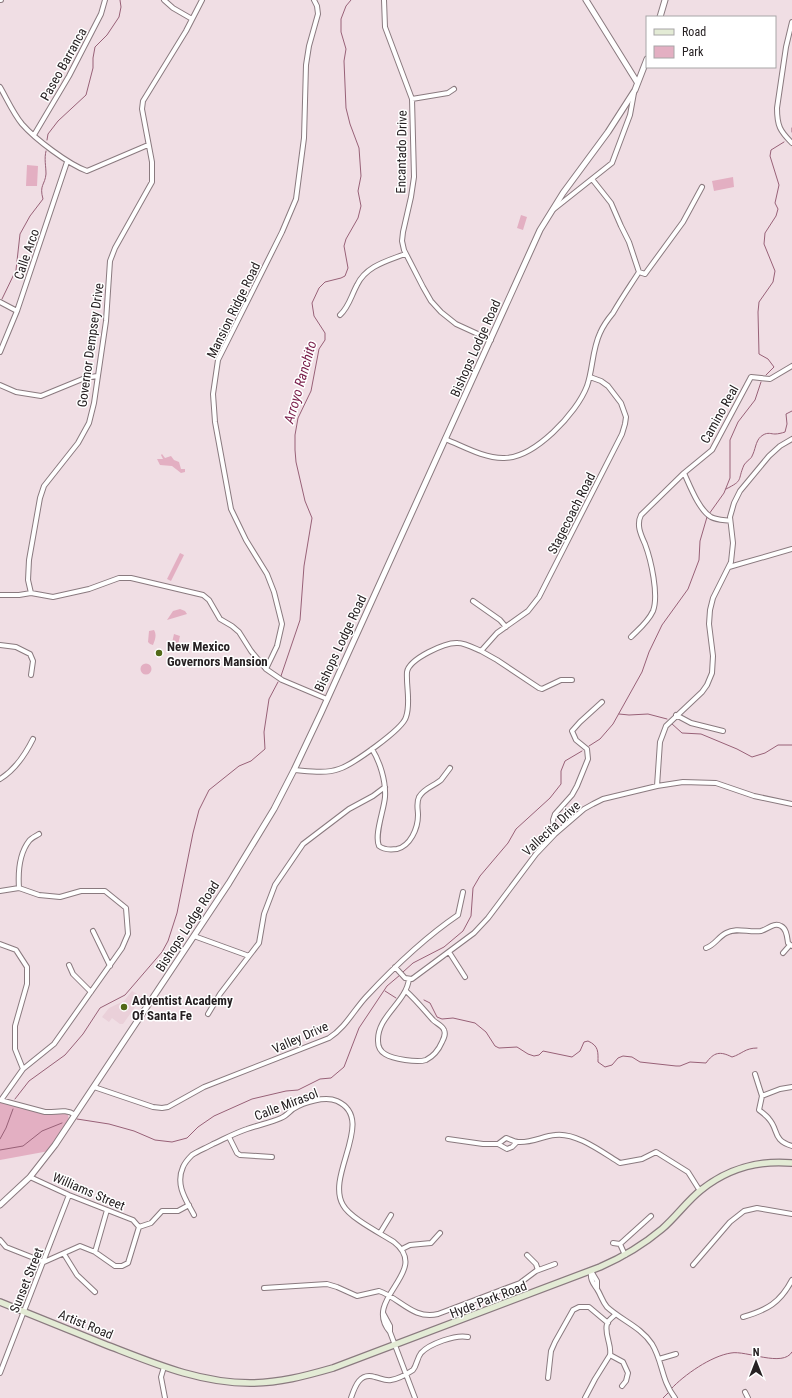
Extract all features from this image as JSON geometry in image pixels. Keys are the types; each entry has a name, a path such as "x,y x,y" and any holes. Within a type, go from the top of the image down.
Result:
{"main road":[{"name":"Hyde Park Road","path":"164,1367 216,1380 249,1383 299,1378 333,1368 591,1272 625,1255 645,1242 663,1228 700,1190 727,1174 741,1168 757,1164 778,1162 792,1163"},
{"name":"Artist Road","path":"0,1302 164,1367"}],"street":[{"name":"Paseo Barranca","path":"34,136 73,69 101,14 105,0"},
{"path":"164,0 173,8 192,19"},
{"name":"Governor Dempsey Drive","path":"31,593 28,580 29,560 40,498 44,486 78,443 89,423 94,403 106,320 110,261 114,248 152,182 152,162 142,109 142,101 184,34 202,0"},
{"name":"Mansion Ridge Road","path":"266,669 278,646 282,624 274,592 267,574 246,540 231,508 215,422 213,394 218,360 282,232 296,199 304,142 306,62 318,14 317,6 314,0"},
{"name":"Encantado Drive","path":"384,0 385,27 412,99 414,177 403,232 405,254 425,292 441,312 456,324 491,340"},
{"path":"586,0 637,82"},
{"path":"660,16 665,0"},
{"path":"792,22 786,47 777,113 778,126 783,134 792,143"},
{"name":"Bishops Lodge Road","path":"0,1205 30,1177 55,1145 256,840 294,770 446,439 537,236 566,188 608,132 635,90 646,61"},
{"path":"0,87 22,124 34,136 77,168 87,171 148,145"},
{"path":"412,99 448,93 454,89"},
{"path":"551,212 612,162 630,115 635,90"},
{"name":"Calle Arco","path":"0,352 17,311 67,162"},
{"path":"592,179 611,203 629,242 639,272"},
{"path":"639,272 645,274 660,256 683,222 702,187"},
{"path":"340,315 366,273 379,264 405,254"},
{"path":"446,439 487,456 507,458 520,454 536,445 555,431 568,418 580,401 590,377 595,349 600,333 639,272"},
{"path":"0,302 17,311"},
{"name":"Camino Real","path":"684,473 712,450 751,376 770,379 792,366"},
{"path":"0,385 16,392 41,396 85,378 97,376"},
{"name":"Stagecoach Road","path":"481,651 495,635 528,611 539,597 612,456 625,427 625,414 620,401 601,380 590,377"},
{"path":"657,786 660,742 666,726 676,715 692,703 702,692 711,677 714,661 709,624 711,606 729,567 733,543 730,521 732,508 740,491 772,454 780,446 792,438"},
{"path":"631,637 644,624 651,614 654,604 651,565 639,529 639,518 643,513 684,473 697,499 708,515 716,519 730,521"},
{"path":"729,567 792,549"},
{"path":"0,595 19,596 31,593 53,597 89,588 119,578 131,578 203,595 209,600 220,620 232,626 239,632 251,651 266,669 282,680 327,699"},
{"path":"473,601 500,620 506,627"},
{"path":"294,770 321,771 340,769 372,749 399,727 406,719 408,705 407,670 413,662 446,644 458,642 481,651 539,688 561,680 572,680"},
{"path":"0,645 16,647 30,654 33,661 31,675"},
{"path":"555,834 553,820 555,814 572,795 588,758 587,749 576,740 572,732 580,722 602,702"},
{"path":"676,715 691,723 723,731"},
{"path":"0,779 14,768 26,753 33,739"},
{"path":"372,749 379,762 384,787 385,799 378,841 379,846 383,849 403,847 408,843 412,837 418,820 418,803 420,796 427,788 441,779 450,768"},
{"name":"Vallecita Drive","path":"410,979 416,977 471,936 485,921 529,861 555,834 584,809 603,799 657,786 683,782 716,783 754,796 792,804"},
{"path":"208,1014 220,994 259,943 264,914 275,885 304,844 349,809 384,787"},
{"path":"19,888 18,875 22,856 29,840 39,834"},
{"path":"0,891 19,888 39,895 60,897 82,891 105,891 126,908 128,934 122,948 54,1044 23,1069 0,1100 45,1112 64,1110 70,1111 75,1115"},
{"name":"Valley Drive","path":"94,1087 162,1108 170,1106 204,1088 329,1038 339,1030 366,997 395,967 431,934 458,915 463,892"},
{"path":"706,948 714,944 724,934 730,931 760,931 775,925 779,925 784,929 791,945 783,953"},
{"path":"93,931 110,966"},
{"path":"194,936 249,956"},
{"path":"0,944 16,950 27,967 27,984 15,1026 15,1049 23,1069"},
{"path":"449,952 465,977"},
{"path":"69,965 73,974 91,992"},
{"path":"395,967 404,977 410,979 406,991 384,1022 378,1036 378,1044 381,1051 390,1056 412,1061 422,1061 436,1053 442,1043 445,1032 443,1028 434,1021 406,991"},
{"path":"755,1074 762,1096 759,1110 770,1120 780,1139 792,1146"},
{"path":"762,1096 792,1086"},
{"name":"Calle Mirasol","path":"194,1215 180,1185 180,1174 184,1164 194,1154 248,1129 282,1118 294,1109 319,1100 331,1100 340,1103 348,1111 353,1124 352,1134 338,1184 340,1200 352,1216 394,1242 402,1249"},
{"path":"498,1144 506,1138 517,1142 537,1140 555,1135 573,1136 620,1163 642,1159 656,1152 688,1172 700,1190"},
{"path":"229,1137 237,1153 240,1155 272,1158"},
{"path":"448,1139 483,1144 498,1144 507,1149 512,1147 517,1142"},
{"name":"Williams Street","path":"30,1177 69,1195 133,1220 138,1227"},
{"name":"Sunset Street","path":"0,1373 69,1195"},
{"path":"0,1240 6,1247 44,1262 80,1246 95,1252 115,1266 122,1266 128,1263 138,1227 151,1223 162,1211 178,1211 189,1205"},
{"path":"693,1265 730,1222 744,1211 758,1208 792,1214"},
{"path":"95,1252 107,1210"},
{"path":"380,1233 391,1215"},
{"path":"620,1244 651,1216"},
{"path":"415,1398 394,1345 390,1332 390,1326 383,1312 384,1304 401,1277 404,1269 405,1258 402,1249 410,1245 431,1243 440,1233"},
{"path":"613,1243 620,1244"},
{"path":"620,1244 625,1255"},
{"path":"64,1254 77,1275 95,1292"},
{"path":"527,1255 536,1264 538,1270"},
{"path":"264,1288 325,1284 337,1287 357,1296 377,1291 383,1292 414,1312 424,1315 434,1315 520,1283 538,1270 555,1264"},
{"path":"591,1272 591,1281 597,1288 604,1304 646,1336 654,1347 664,1379 674,1397"},
{"path":"743,1317 762,1311 776,1302 786,1291 792,1280"},
{"path":"548,1378 552,1351 555,1342 573,1310 579,1307 589,1307 608,1323"},
{"path":"585,1398 594,1379 610,1355 607,1329 608,1323 616,1314"},
{"path":"351,1398 355,1385 362,1378 373,1376 390,1380 414,1370 419,1356 427,1348 457,1337 468,1337"},
{"path":"659,1359 676,1354"},
{"path":"610,1355 623,1362 628,1373 626,1381 622,1386"},
{"path":"164,1367 161,1377 165,1398"},
{"path":"745,1392 748,1398"}],"shaded area":[{"name":"Adventist Academy Of Santa Fe","path":"132,991 142,997 123,1024 120,1024 112,1018 109,1022 102,1017 109,1008 124,1001"}],"green space":[{"path":"27,165 38,166 37,186 26,186"},
{"path":"733,177 734,187 714,191 712,181"},
{"path":"521,215 527,217 523,230 517,228"},
{"path":"162,454 165,458 171,456 174,460 179,462 181,469 185,469 185,472 181,473 172,466 160,465 157,459 163,459"},
{"path":"180,553 184,555 171,581 167,579"},
{"path":"180,609 185,611 187,614 167,620 173,611"},
{"path":"154,630 156,636 153,645 148,642 149,631"},
{"path":"174,634 180,636 177,649 171,647"},
{"path":"144,664 148,664 150,665 150,673 144,674 141,671 141,667"},
{"path":"0,1102 47,1115 66,1113 69,1120 49,1151 0,1160"}],"waterway":[{"path":"47,140 48,134 58,121 86,95 93,68 95,47 107,35 119,17 121,7 120,0"},
{"name":"Arroyo Ranchito","path":"281,676 300,620 304,566 312,518 305,501 296,462 295,450 295,435 298,418 311,391 319,349 325,340 325,333 314,316 312,303 319,288 325,282 345,276 348,268 344,246 346,239 358,218 361,206 358,191 361,176 359,148 346,108 344,61 346,49 341,32 341,19 346,6 351,0"},
{"path":"766,375 774,367 768,359 759,354 758,312 759,302 773,282 775,271 764,244 765,233 776,216 778,209 775,203 779,185 770,156 771,150 784,142"},
{"path":"2,299 16,270 20,234 30,216 43,199 42,188 46,174 46,151"},
{"path":"709,514 724,493 730,478 730,440 738,422 755,400 761,382"},
{"path":"726,489 738,482 744,465 752,456 758,441 763,435 785,432 787,424 786,414 792,411"},
{"path":"589,746 600,739 613,724 642,672 649,652 662,625 688,589 699,560 700,541 707,517"},
{"path":"15,1099 29,1081 65,1055 83,1034 100,1008 125,995 162,952 168,941 177,913 199,810 209,790 239,766 251,761 265,749 264,732 269,699 278,682"},
{"path":"619,714 648,714 667,719"},
{"path":"671,723 682,733 701,734 752,757 765,753 778,745 792,745"},
{"path":"403,972 413,963 444,947 463,931 471,916 473,888 480,876 508,843 516,829 550,798 561,784 561,771 565,761 582,751"},
{"path":"77,1119 109,1124 134,1131 155,1140 172,1142 187,1138 198,1127 214,1116 252,1099 286,1091 298,1090 320,1079 331,1078 344,1067 359,1028 387,986 400,975"},
{"path":"385,991 396,998"},
{"path":"424,1000 430,1003 437,1017 442,1019 453,1018 475,1023 486,1032 495,1046 499,1048 517,1047 534,1056 539,1055 543,1051 572,1057 580,1051 584,1042 588,1041 596,1047 598,1052 598,1062 605,1067 612,1065 618,1058 623,1056 632,1057 640,1062 680,1066 690,1062 706,1063 712,1057 721,1053 732,1057 746,1050 757,1048"},
{"path":"0,1139 13,1109"},
{"path":"0,1150 23,1146 42,1131 62,1123"},
{"path":"671,1389 698,1367 723,1355 738,1353 773,1359 787,1357 792,1352"},
{"path":"663,1398 669,1392"}],"place":[{"name":"New Mexico Governors Mansion","path":"159,653"},
{"name":"Adventist Academy Of Santa Fe","path":"124,1007"}]}
